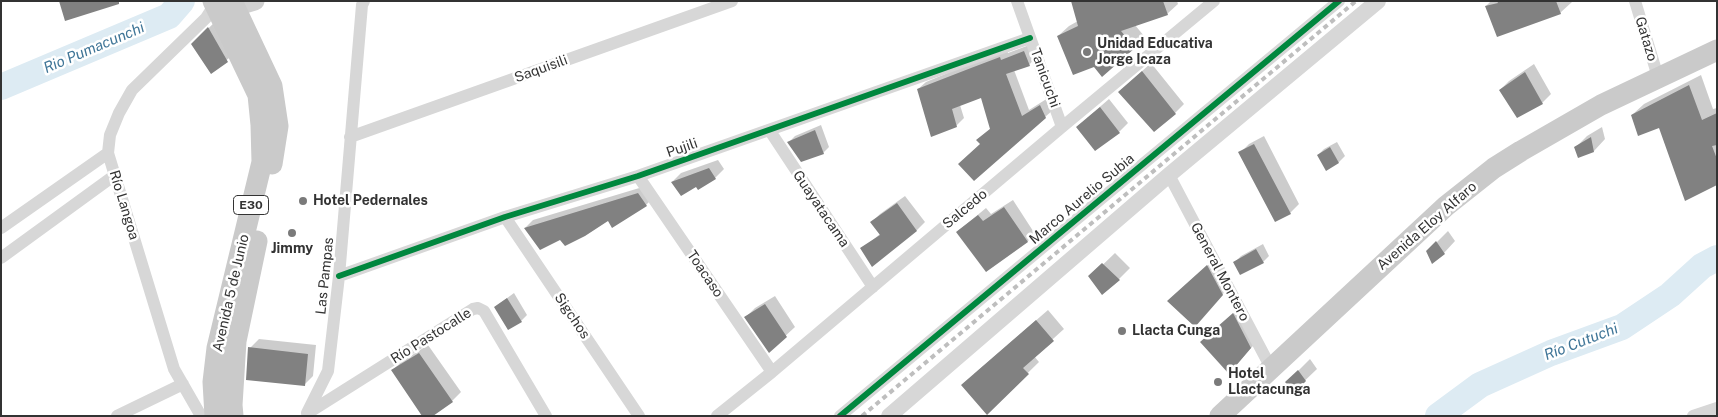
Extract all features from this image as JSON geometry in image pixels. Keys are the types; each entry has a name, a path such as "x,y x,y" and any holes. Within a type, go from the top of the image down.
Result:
{"main road":[{"name":"Avenida 5 de Junio","path":"215,416 213,382 217,348 262,162 258,95 224,6"},
{"name":"Avenida 5 de Junio","path":"224,6 272,86 278,126 269,188 236,341 232,405 234,416"},
{"name":"Avenida Eloy Alfaro","path":"1220,416 1446,206 1494,168 1521,150 1601,105 1717,50"}],"street":[{"name":"Las Pampas","path":"306,415 328,371 339,276 362,5 364,1"},
{"name":"Saquisili","path":"350,137 732,1"},
{"name":"Tanicuchi","path":"1017,1 1062,127"},
{"name":"Salcedo","path":"717,416 1214,1"},
{"name":"Marco Aurelio Subia","path":"840,416 1339,1"},
{"path":"889,416 1169,175 1378,1"},
{"name":"Gatazo","path":"1635,1 1658,77"},
{"name":"Río Langoa","path":"201,416 174,369 108,153 110,135 119,113 132,90 224,6"},
{"name":"Pujili","path":"339,276 505,217 638,176 770,131 1030,38"},
{"name":"Guayatacama","path":"770,131 873,287"},
{"path":"1,228 108,153"},
{"path":"1,258 115,175"},
{"name":"General Montero","path":"1169,175 1270,368"},
{"name":"Toacaso","path":"638,176 772,372"},
{"name":"Sigchos","path":"505,217 639,416"},
{"name":"Río Pastocalle","path":"306,415 478,308 484,311 546,416"},
{"path":"117,416 183,384"},
{"path":"1693,416 1717,408"}],"building":[{"path":"59,1 119,1 119,4 65,21"},
{"path":"1071,1 1163,1 1168,15 1121,31 1135,48 1102,77 1094,67 1073,75 1057,36 1078,26"},
{"path":"1497,1 1556,1 1561,14 1497,37 1485,6 1498,3"},
{"path":"208,27 228,62 211,74 191,44"},
{"path":"1024,51 1030,66 1006,74 1022,116 1040,105 1046,118 974,181 958,164 980,144 976,140 990,129 981,98 952,109 957,127 931,137 917,89 1000,57 1001,60"},
{"path":"1142,71 1176,114 1154,132 1118,92"},
{"path":"1525,72 1543,104 1517,118 1499,90"},
{"path":"1689,85 1702,120 1717,113 1717,145 1712,146 1717,159 1717,185 1685,201 1659,128 1638,136 1631,115"},
{"path":"1100,107 1120,133 1095,151 1076,127"},
{"path":"815,130 824,154 801,162 787,142"},
{"path":"1591,137 1594,152 1578,158 1574,147"},
{"path":"1254,144 1291,214 1275,222 1238,152"},
{"path":"1330,147 1339,163 1326,171 1317,155"},
{"path":"709,168 716,179 698,190 696,187 681,196 671,182"},
{"path":"638,193 647,206 612,228 608,221 565,246 560,240 540,250 524,228"},
{"path":"897,203 917,231 872,267 860,248 880,235 870,222"},
{"path":"1004,207 1028,242 986,272 956,232 978,215 983,221"},
{"path":"1436,241 1445,254 1432,264 1426,251"},
{"path":"1256,249 1264,263 1240,275 1233,262"},
{"path":"1102,263 1120,280 1102,295 1088,276"},
{"path":"1207,265 1223,295 1195,327 1167,301"},
{"path":"507,298 522,322 508,330 494,307"},
{"path":"765,304 787,337 769,353 744,317"},
{"path":"1233,313 1251,348 1229,374 1200,342"},
{"path":"1036,320 1054,341 1023,368 1029,374 987,415 961,385"},
{"path":"248,347 308,354 305,386 246,380"},
{"path":"419,353 453,402 433,416 422,416 391,370"},
{"path":"1298,370 1306,381 1294,393 1285,382"}],"waterway":[{"name":"Rio Pumacunchi","path":"1,87 169,16 182,1"},
{"name":"Río Cutuchi","path":"1438,416 1480,385 1551,353 1622,327 1670,295 1702,266 1717,258"}],"railway":[{"path":"862,416 1356,1"}],"cycle path":[{"path":"840,416 1339,1"},
{"path":"339,276 505,217 638,176 1030,38"}],"place":[{"name":"Unidad Educativa Jorge Icaza","path":"1087,52"},
{"name":"Hotel Pedernales","path":"303,201"},
{"name":"Jimmy","path":"292,233"},
{"name":"Llacta Cunga","path":"1122,331"},
{"name":"Hotel Llactacunga","path":"1218,382"}]}
